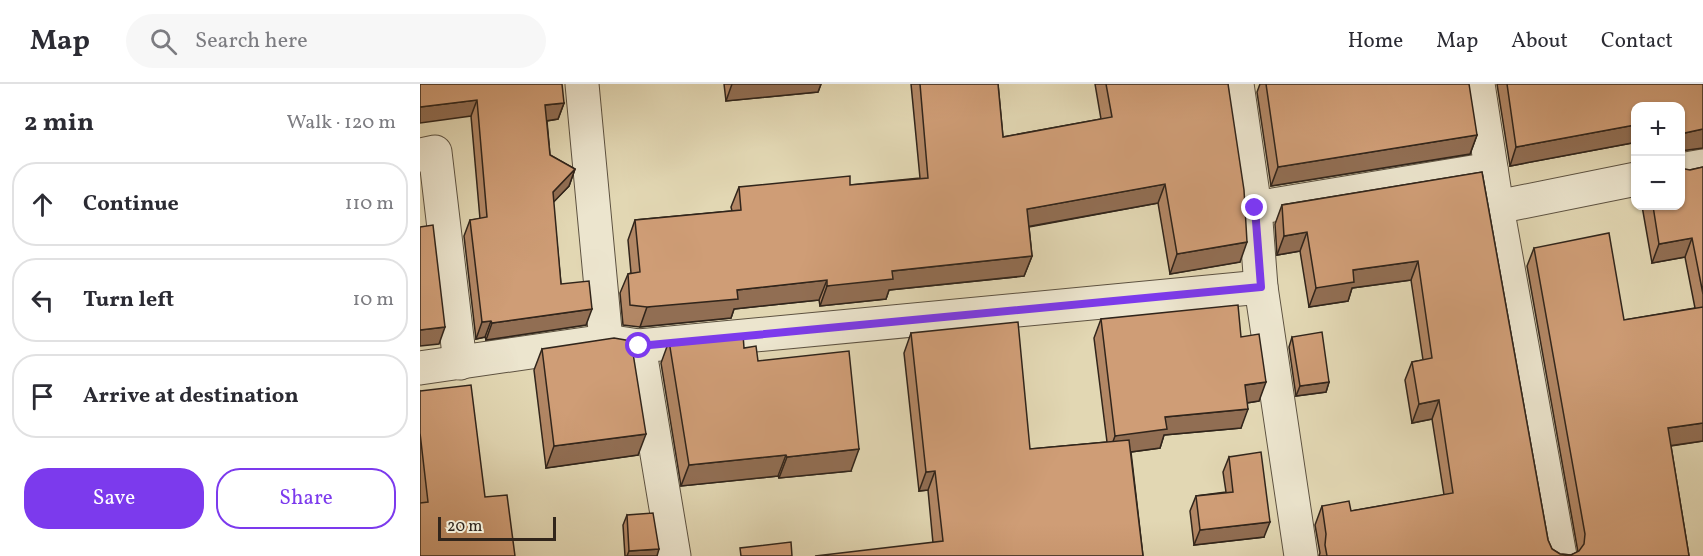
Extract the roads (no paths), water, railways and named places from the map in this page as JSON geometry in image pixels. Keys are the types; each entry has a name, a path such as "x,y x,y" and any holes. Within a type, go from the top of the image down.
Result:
{"street":[{"path":"582,84 606,341"},
{"path":"1237,84 1255,208 1261,287 1301,556"},
{"path":"1478,84 1497,207 1560,556"},
{"path":"420,155 435,152 460,363"},
{"path":"1685,170 1703,166"},
{"path":"1255,208 1491,169"},
{"path":"1497,207 1631,181"},
{"path":"420,368 606,341 639,346 1261,287"},
{"path":"639,346 674,556"}]}
